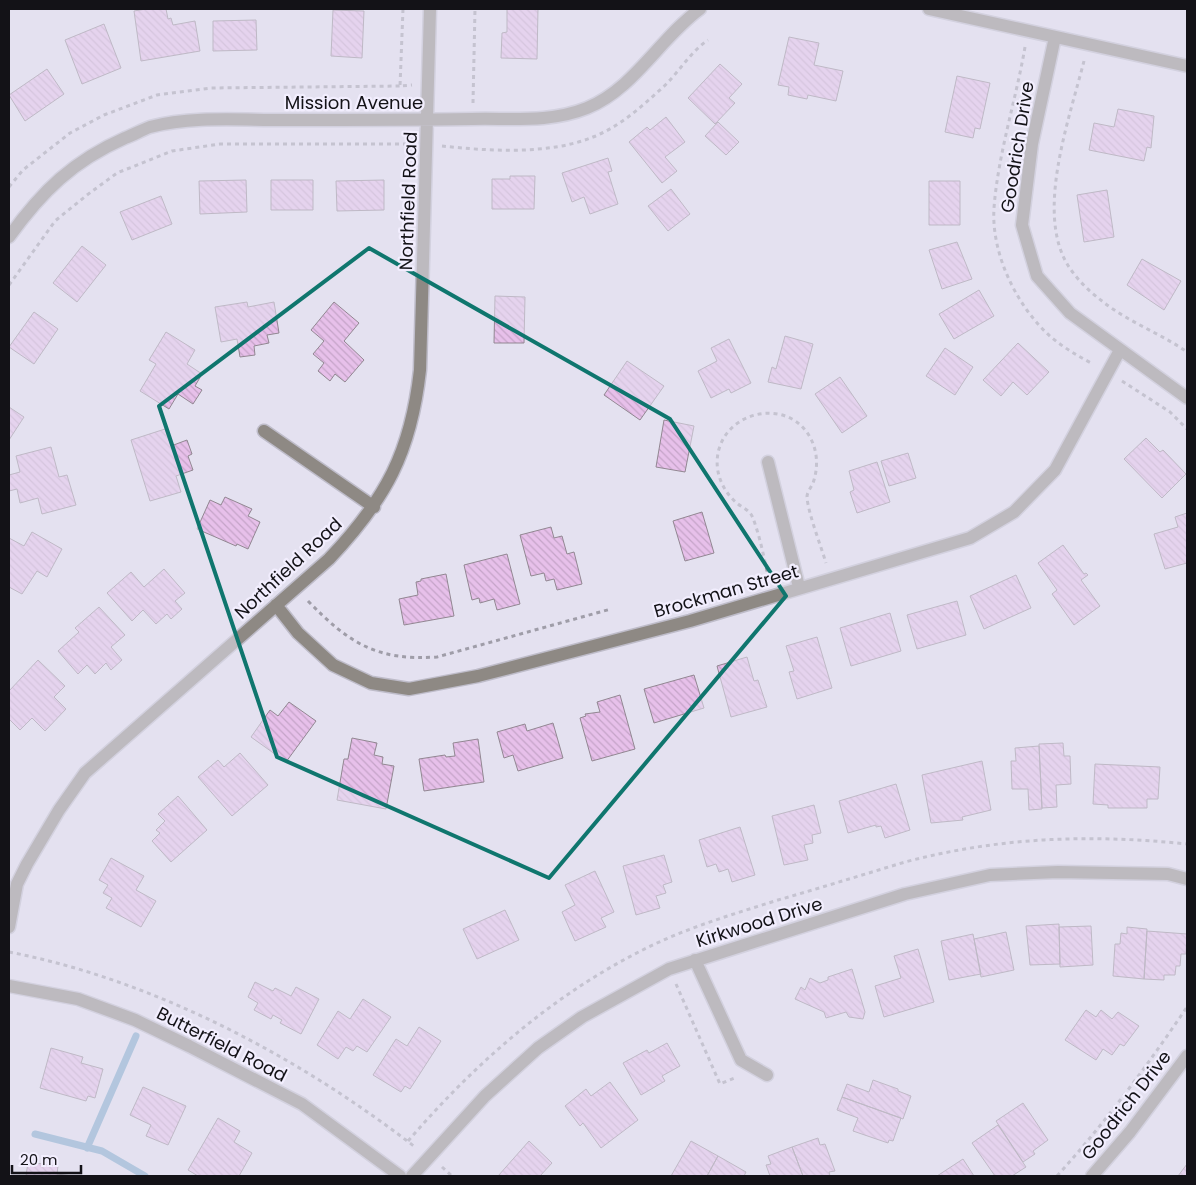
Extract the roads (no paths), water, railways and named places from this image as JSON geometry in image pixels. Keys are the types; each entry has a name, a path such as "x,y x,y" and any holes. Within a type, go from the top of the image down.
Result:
{"street":[{"name":"Northfield Road","path":"9,927 17,884 27,864 59,810 86,773 329,559 374,507 404,446 416,409 420,370 430,9"},
{"name":"Mission Avenue","path":"9,237 31,206 61,176 99,150 150,127 205,119 428,120 538,119 561,116 588,108 613,93 643,65 676,29 700,9"},
{"path":"929,9 1187,66"},
{"name":"Goodrich Drive","path":"1055,37 1032,144 1022,225 1037,276 1070,313 1187,398"},
{"name":"Brockman Street","path":"276,605 298,633 333,665 370,683 409,689 495,672 690,621 970,538 1014,512 1055,470 1120,350"},
{"path":"264,432 374,507"},
{"path":"768,462 799,588"},
{"name":"Kirkwood Drive","path":"412,1176 485,1096 538,1048 582,1017 669,969 905,894 990,875 1058,872 1168,874 1187,879"},
{"path":"695,960 741,1060 767,1074"},
{"name":"Butterfield Road","path":"9,986 78,999 135,1020 189,1046 302,1104 400,1176"},
{"name":"Goodrich Drive","path":"1092,1176 1130,1132 1187,1056"}],"waterway":[{"path":"87,1148 136,1036"},
{"path":"35,1134 102,1151 145,1176"}]}
